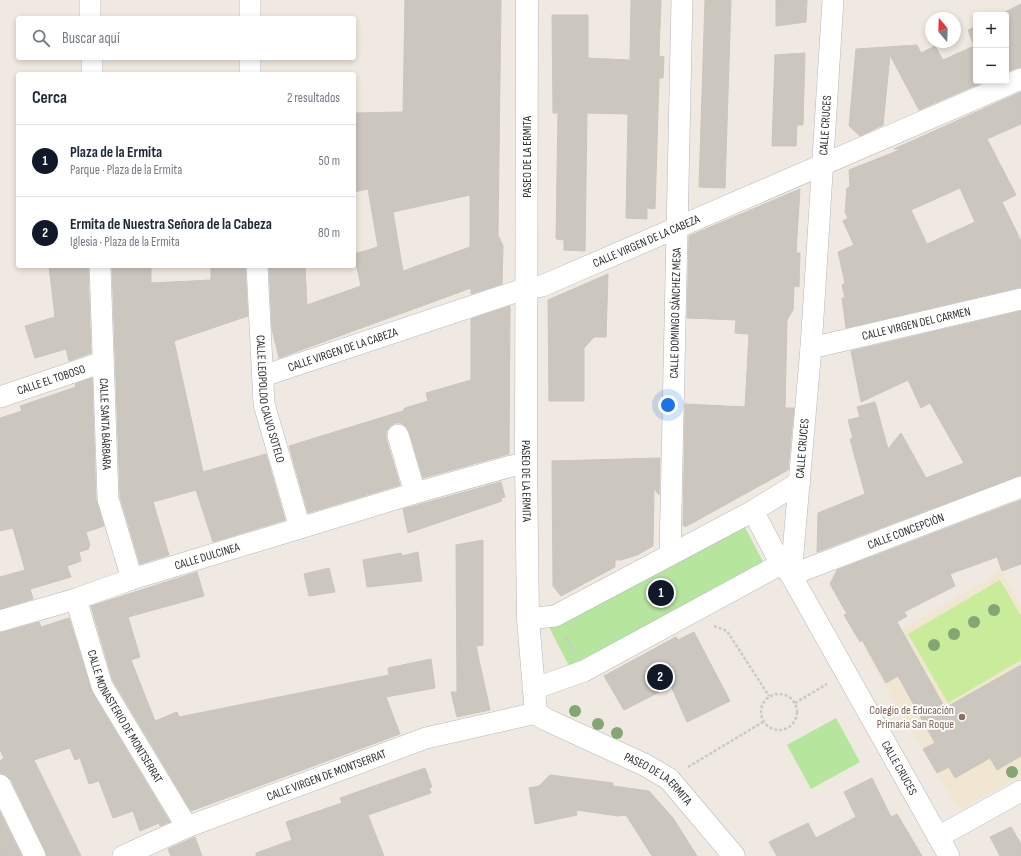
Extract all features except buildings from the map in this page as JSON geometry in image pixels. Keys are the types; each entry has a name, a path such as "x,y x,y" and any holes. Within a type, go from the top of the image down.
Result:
{"street":[{"path":"90,0 90,16"},
{"path":"250,0 250,16"},
{"name":"PASEO DE LA ERMITA","path":"527,0 526,462 528,619 536,713 669,778 734,856"},
{"name":"CALLE DOMINGO SÁNCHEZ MESA","path":"670,555 682,0"},
{"name":"CALLE CRUCES","path":"833,0 811,348 800,482 786,569 949,856"},
{"path":"92,60 92,72"},
{"path":"250,60 250,72"},
{"name":"CALLE VIRGEN DE LA CABEZA","path":"263,376 527,288 542,286 823,166 1021,78"},
{"name":"CALLE SANTA BÁRBARA","path":"100,268 108,499 132,579"},
{"name":"CALLE LEOPOLDO CALVO SOTELO","path":"257,268 264,404 300,528"},
{"name":"CALLE VIRGEN DEL CARMEN","path":"811,348 1021,299"},
{"name":"CALLE EL TOBOSO","path":"0,397 103,362"},
{"path":"398,435 415,493"},
{"name":"CALLE DULCINEA","path":"0,621 76,599 132,579 415,493 526,462"},
{"path":"528,619 555,616 752,511 800,482"},
{"name":"CALLE CONCEPCIÓN","path":"534,689 584,671 703,606 786,569 1021,487"},
{"path":"752,511 786,569"},
{"name":"CALLE MONASTERIO DE MONTSERRAT","path":"76,599 102,686 187,827"},
{"name":"CALLE VIRGEN DE MONTSERRAT","path":"123,856 187,827 426,738 536,713"},
{"path":"0,785 35,856"},
{"path":"938,837 1021,791"}],"path":[{"path":"703,606 714,626 727,631 769,696"},
{"path":"555,616 584,671"},
{"path":"795,703 832,681"},
{"path":"774,694 786,695 795,703 797,709 795,721 786,729 774,730 768,728 763,722 760,712 761,706 769,696 774,694"},
{"path":"669,778 763,722"}],"shaded area":[{"name":"Colegio de Educación Primaria San Roque","path":"1001,571 1021,606 1021,776 959,810 865,651"}],"green space":[{"path":"744,525 764,564 569,666 549,627"},
{"path":"1000,580 1021,616 1021,660 948,703 908,634"},
{"path":"836,718 860,762 811,789 787,745"}],"place":[{"name":"Plaza de la Ermita","path":"661,593"},
{"name":"Ermita de Nuestra Señora de la Cabeza","path":"660,677"},
{"name":"Colegio de Educación Primaria San Roque","path":"962,717"}]}
